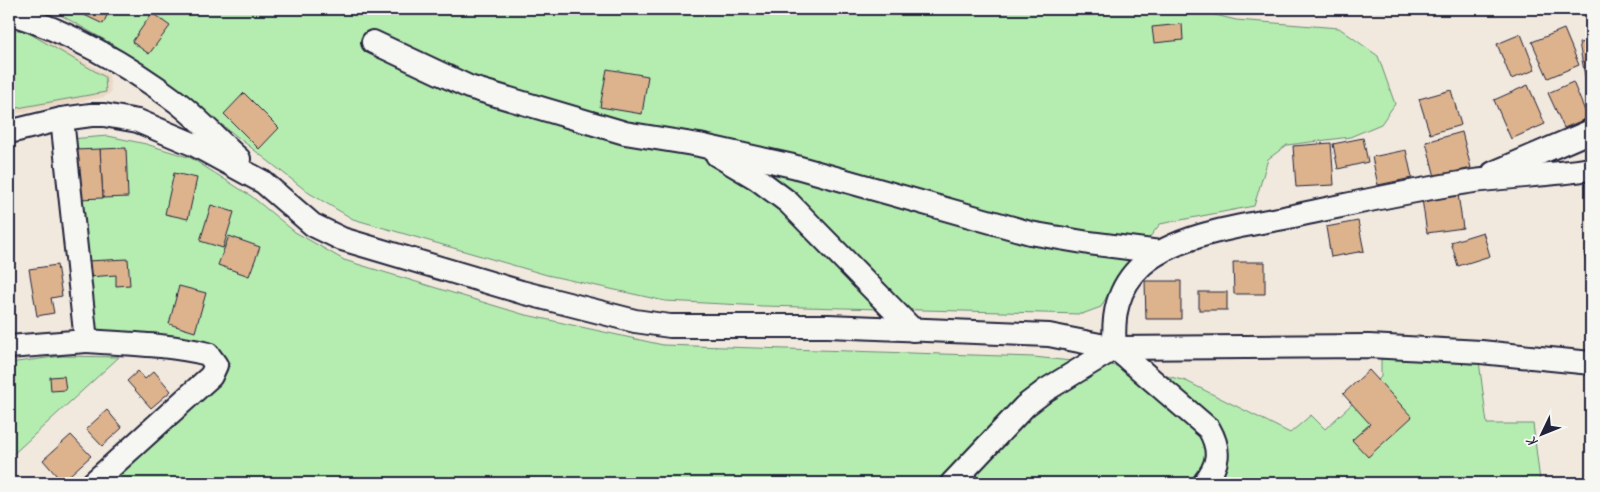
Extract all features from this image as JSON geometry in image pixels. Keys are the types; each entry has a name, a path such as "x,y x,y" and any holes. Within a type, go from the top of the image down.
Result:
{"street":[{"path":"9,13 63,35 108,58 162,91 313,225 342,238 604,314 670,326 828,326 1049,335 1115,348 1369,346 1481,352 1591,363"},
{"path":"373,42 469,87 626,133 699,145 793,166 984,222 1030,233 1160,252"},
{"path":"9,132 62,119 104,115 138,121 195,145 263,182"},
{"path":"62,119 86,341"},
{"path":"1474,181 1591,131"},
{"path":"699,145 756,178 788,202 913,330"},
{"path":"1204,483 1216,467 1219,453 1216,441 1208,429 1115,348 1112,323 1117,303 1132,276 1141,265 1160,252 1229,229 1474,181 1591,169"},
{"path":"9,347 86,341 168,347 208,354 216,365 211,376 93,483"},
{"path":"952,483 1025,406 1046,390 1115,348"}],"shaded area":[{"path":"9,23 43,37 109,75 111,92 105,97 9,115"}],"green space":[{"path":"50,9 1191,9 1236,20 1339,28 1378,56 1395,104 1381,124 1350,137 1287,145 1268,159 1254,206 1160,224 1114,283 1101,307 1082,314 763,306 665,301 547,275 353,219 309,193 198,106 112,44"},
{"path":"9,28 27,32 105,77 106,92 12,109 9,95"},
{"path":"108,136 146,144 191,158 251,196 295,232 344,260 522,314 663,345 1034,357 1136,368 1186,381 1290,433 1311,415 1325,429 1381,377 1381,359 1479,361 1487,424 1533,424 1540,481 1533,483 110,483 222,381 231,363 202,342 94,333 70,139"},
{"path":"62,356 119,357 9,458 9,363"}],"building":[{"path":"82,9 110,9 103,24 80,13"},
{"path":"152,13 170,26 149,54 132,42"},
{"path":"1182,24 1183,40 1154,43 1152,27"},
{"path":"1564,29 1579,65 1548,78 1532,42"},
{"path":"1521,34 1535,70 1511,79 1497,44"},
{"path":"1591,41 1591,74 1585,76 1579,43"},
{"path":"607,69 648,76 642,114 600,107"},
{"path":"1591,74 1591,106 1585,76"},
{"path":"1573,82 1588,118 1564,128 1548,93"},
{"path":"1528,85 1545,124 1511,139 1494,100"},
{"path":"1451,90 1461,125 1430,134 1419,99"},
{"path":"244,93 279,128 259,149 224,114"},
{"path":"1462,132 1471,168 1435,177 1426,142"},
{"path":"1363,138 1368,162 1338,169 1333,144"},
{"path":"1331,143 1334,185 1296,187 1293,146"},
{"path":"126,148 128,197 103,198 100,149"},
{"path":"100,149 103,198 78,199 75,150"},
{"path":"1406,150 1412,178 1378,185 1372,157"},
{"path":"174,173 197,178 188,219 165,214"},
{"path":"1458,194 1463,228 1427,233 1422,199"},
{"path":"211,205 234,212 223,248 200,241"},
{"path":"1358,221 1364,251 1331,257 1326,227"},
{"path":"1483,232 1490,256 1458,266 1451,242"},
{"path":"229,236 260,247 249,276 218,265"},
{"path":"1591,251 1591,284 1584,253"},
{"path":"128,259 130,285 116,286 116,275 88,277 87,261"},
{"path":"1233,262 1265,262 1265,294 1234,294"},
{"path":"57,265 62,296 51,298 54,313 37,316 29,269"},
{"path":"1145,281 1181,281 1181,319 1146,319"},
{"path":"179,286 206,293 195,332 169,324"},
{"path":"1199,292 1227,292 1227,310 1199,310"},
{"path":"1369,370 1412,417 1368,457 1352,440 1370,424 1343,394"},
{"path":"138,371 145,379 154,371 171,391 151,408 127,381"},
{"path":"64,376 66,390 51,391 50,377"},
{"path":"107,410 122,428 102,446 86,429"},
{"path":"71,435 91,456 62,482 43,460"}]}
